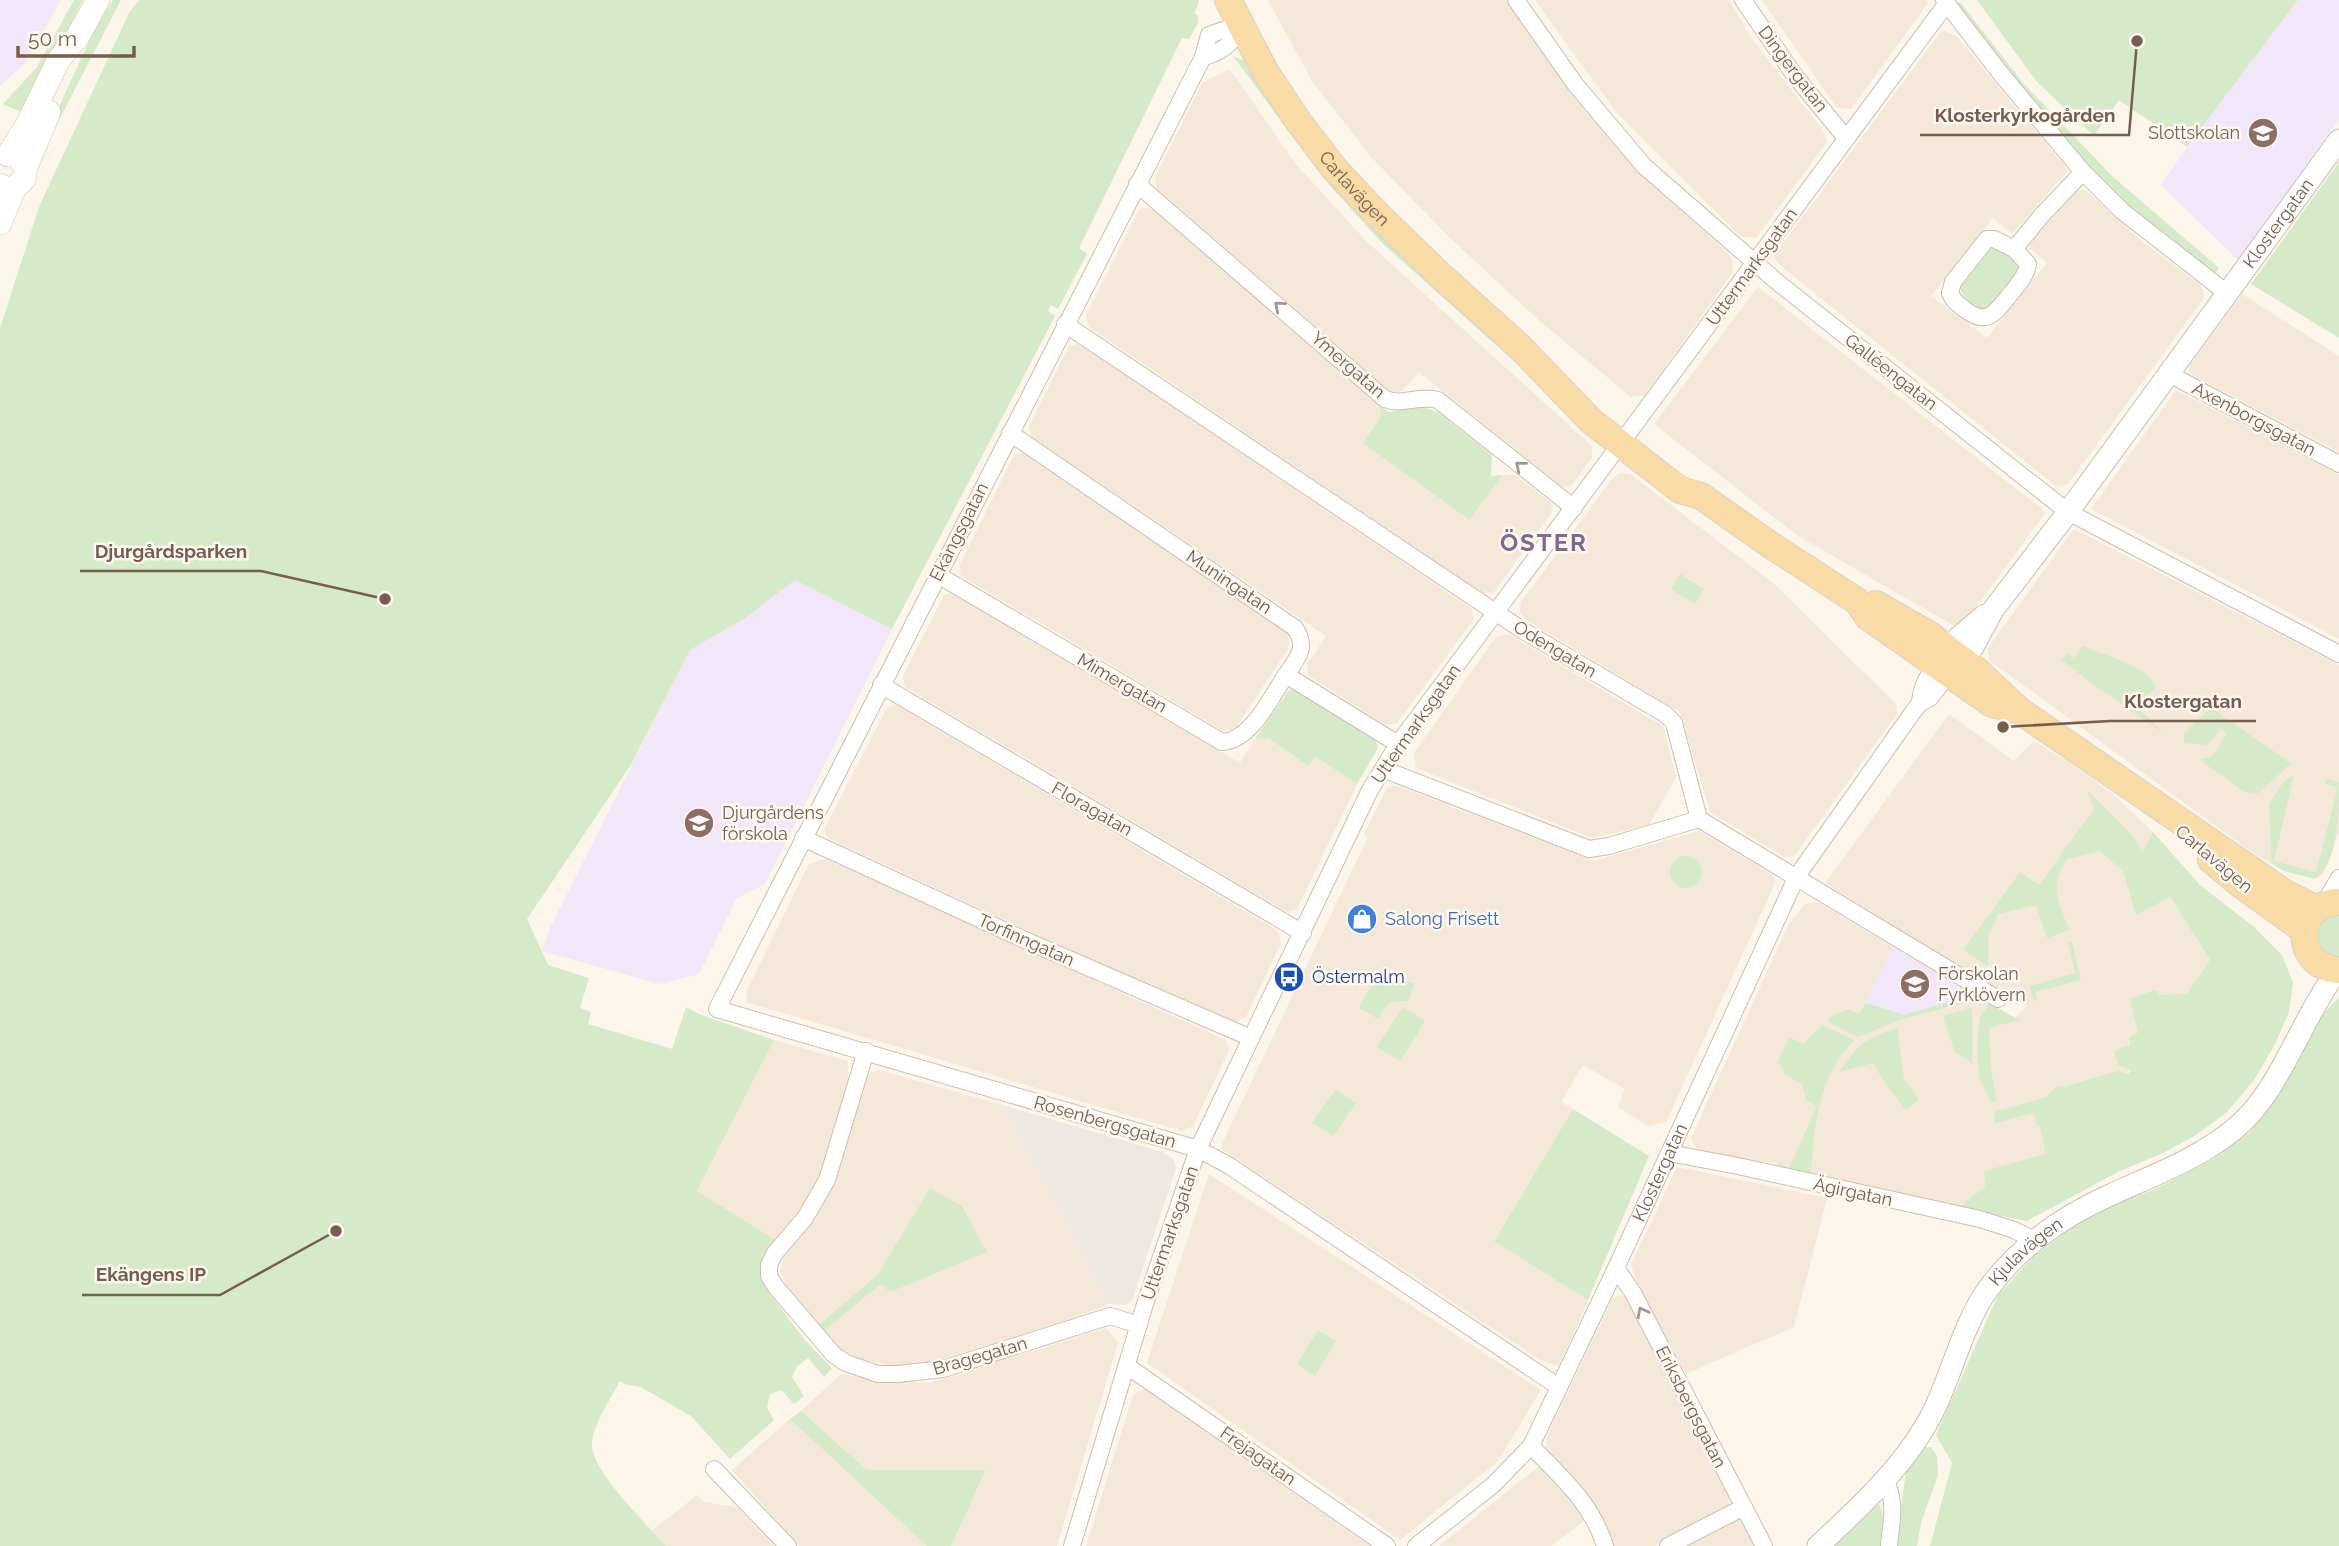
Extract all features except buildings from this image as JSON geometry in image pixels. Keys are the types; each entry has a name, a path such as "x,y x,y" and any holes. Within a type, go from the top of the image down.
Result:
{"main road":[{"path":"0,223 7,166 71,65 76,38 98,0"},
{"name":"Carlavägen","path":"1228,0 1265,71 1298,121 1335,169 1429,265 1519,346 1591,421 1625,438 1680,490 1701,496 1857,601 1868,617 1949,662 1992,704 2020,711 2127,783 2241,885 2321,912"},
{"path":"2321,912 2306,948 2331,967"}],"street":[{"name":"Galléengatan","path":"1516,0 1576,85 1644,166 1756,263 2068,512 2339,654"},
{"name":"Dingergatan","path":"1743,0 1795,76 1845,137"},
{"name":"Uttermarksgatan","path":"1072,1546 1139,1325 1198,1149 1370,790 1398,744 1756,263 1945,2"},
{"path":"1945,2 2083,172 2123,211 2228,294"},
{"name":"Ekängsgatan","path":"717,1009 1203,57 1229,46 1241,29"},
{"name":"Klostergatan","path":"1416,1546 1493,1485 1531,1446 1797,876 1920,703 1926,678 1949,662 1980,618 1993,610 2068,512 2339,139"},
{"path":"2014,249 2083,172"},
{"name":"Ymergatan","path":"1136,184 1385,399 1394,403 1424,397 1438,400 1574,508"},
{"path":"1987,239 1994,239 2014,249 2028,264 2026,274 1994,314 1982,318 1973,316 1953,300 1950,293 1953,282 1987,239"},
{"name":"Odengatan","path":"1065,324 1522,630 1665,714 1674,723 1699,818"},
{"name":"Axenborgsgatan","path":"2169,374 2339,464"},
{"name":"Muningatan","path":"1010,433 1295,628 1301,638 1301,652 1286,675"},
{"name":"Mimergatan","path":"938,575 1222,742 1233,742 1248,732 1286,675"},
{"path":"1286,675 1398,744"},
{"name":"Floragatan","path":"881,685 1303,933"},
{"path":"1383,769 1589,849 1609,846 1699,818 1998,999"},
{"name":"Torfinngatan","path":"803,838 1025,940 1251,1038"},
{"path":"2321,912 2339,878"},
{"name":"Kjulavägen","path":"1818,1546 1885,1480 1915,1442 1934,1411 1987,1290 2034,1240 2105,1197 2178,1166 2238,1126 2266,1092 2301,1030 2331,967"},
{"name":"Rosenbergsgatan","path":"717,1009 1198,1149 1228,1165 1559,1387"},
{"name":"Bragegatan","path":"866,1052 827,1180 817,1200 769,1265 769,1276 775,1286 834,1355 846,1363 878,1374 898,1374 943,1369 1110,1316 1139,1325"},
{"name":"Ägirgatan","path":"1669,1153 1980,1219 2034,1240"},
{"name":"Eriksbergsgatan","path":"1616,1268 1633,1293 1764,1546"},
{"name":"Frejagatan","path":"1127,1366 1387,1546"},
{"path":"1531,1446 1586,1505 1598,1524 1605,1546"},
{"path":"714,1469 788,1546"},
{"path":"1885,1480 1892,1492 1893,1504 1889,1546"},
{"path":"1668,1546 1744,1507"}],"shaded area":[{"path":"0,0 61,0 24,64 0,86"},
{"path":"1268,0 1508,0 1576,100 1641,173 1731,256 1733,272 1645,395 1631,397 1542,323 1449,237 1371,157 1312,81"},
{"path":"1535,0 1729,0 1753,40 1821,128 1827,142 1756,238 1740,236 1616,112"},
{"path":"1762,0 1926,0 1928,3 1851,109 1837,108"},
{"name":"Slottskolan","path":"2298,0 2339,0 2339,119 2238,260 2161,185"},
{"path":"1942,30 1957,37 2068,170 2012,234 1993,218 1931,296 1987,338 2047,263 2027,246 2076,192 2082,190 2087,191 2144,243 2201,285 2204,298 2068,484 2056,486 1782,267 1773,257"},
{"path":"1227,70 1232,72 1295,163 1366,241 1592,446 1592,458 1571,486 1562,487 1419,372 1402,391 1392,393 1157,189 1155,177 1202,83"},
{"path":"1150,207 1380,406 1381,417 1364,443 1468,520 1502,475 1515,475 1551,502 1552,512 1494,592 1484,594 1089,327 1086,315 1139,209"},
{"path":"1758,287 2046,512 1960,629 1798,536 1654,424"},
{"path":"2242,294 2339,356 2339,452 2189,371 2190,365"},
{"path":"1080,344 1472,609 1474,619 1397,723 1386,725 1309,676 1307,665 1326,636 1032,437 1029,426 1069,346"},
{"path":"2176,390 2339,475 2339,639 2091,509"},
{"path":"1023,453 1284,630 1289,636 1288,649 1232,729 1224,731 1216,727 961,576 959,566 1014,455"},
{"path":"1620,473 1630,474 1772,582 1896,704 1897,714 1795,855 1784,857 1710,812 1680,712 1526,620 1520,612 1521,602 1612,479"},
{"path":"2074,529 2339,665 2339,831 2323,874 2315,879 2284,871 2250,851 1989,660 1988,648"},
{"name":"Djurgårdens förskola","path":"795,580 892,629 765,884 737,898 699,974 660,984 542,951 550,928 690,650 745,618"},
{"path":"953,593 1240,763 1255,739 1267,738 1308,766 1316,757 1357,784 1297,909 1287,912 905,687 903,676 944,595"},
{"path":"1508,634 1663,726 1676,777 1649,825 1592,838 1416,768 1414,753 1496,637"},
{"path":"895,704 1278,931 1281,943 1246,1017 1230,1024 828,838 824,829 887,708"},
{"path":"1949,714 2014,761 2033,741 2069,762 2111,793 2153,832 2142,854 2210,960 2082,1136 2043,1156 1984,1171 1985,1187 1957,1208 1788,1168 1778,1163 1753,1161 1697,1149 1691,1139 1789,924 1805,904 1817,902 1893,947 1866,1003 1952,1001 1961,987 2015,1018 2027,1005 2010,998 1825,883"},
{"path":"1395,785 1594,861 1699,831 1771,874 1776,881 1666,1122 1648,1126 1618,1107 1625,1089 1583,1065 1561,1102 1573,1109 1494,1240 1588,1300 1559,1366 1540,1360 1220,1148 1368,837 1364,834 1387,788"},
{"path":"825,859 1226,1040 1229,1050 1193,1126 1182,1131 746,1002 747,990 809,864"},
{"name":"Förskolan Fyrklövern","path":"1893,947 1961,987 1952,1001 1904,1015 1866,1003"},
{"path":"774,1040 848,1061 848,1082 820,1174 779,1242 697,1191"},
{"path":"879,1070 1003,1105 1109,1304 926,1364 892,1365 860,1359 840,1349 824,1331 881,1284 930,1188 878,1274 819,1325 787,1286 780,1271 784,1256 815,1219 834,1181 864,1080 870,1073"},
{"path":"1003,1105 1162,1152 1173,1159 1176,1168 1132,1301 1125,1305 1109,1304"},
{"path":"1677,1167 1827,1198 1794,1327 1686,1374 1641,1295 1631,1265"},
{"path":"1209,1174 1541,1390 1498,1461 1400,1540 1147,1363"},
{"path":"1621,1295 1629,1298 1730,1498 1727,1508 1655,1546 1613,1546 1601,1519 1579,1486 1546,1448 1547,1436 1613,1298"},
{"path":"1106,1328 1118,1343 1057,1546 951,1546 986,1471 867,1470 801,1411 841,1374 885,1381 930,1383"},
{"path":"1144,1389 1370,1546 1086,1546 1133,1395"},
{"path":"790,1419 927,1546 799,1546 732,1470"},
{"path":"1538,1467 1551,1467 1589,1517 1552,1546 1439,1546"},
{"path":"697,1495 704,1502 737,1507 774,1546 666,1546 653,1530"},
{"path":"1733,1518 1744,1520 1757,1546 1676,1546"}],"green space":[{"path":"74,0 83,0 26,114 3,104 37,67"},
{"path":"113,0 121,0 56,126 51,124 97,24"},
{"path":"139,0 1199,2 1194,13 1198,16 1198,23 1189,39 1182,38 1079,248 1087,254 1058,309 1051,305 1048,311 1055,316 892,629 795,580 745,618 690,650 632,763 527,919 548,965 589,978 580,1008 591,1012 588,1024 672,1049 686,1007 701,1015 774,1040 697,1191 779,1242 762,1261 765,1287 804,1339 832,1368 824,1377 808,1358 797,1366 792,1377 804,1396 794,1404 781,1390 770,1394 767,1408 774,1420 730,1459 691,1416 641,1387 620,1381 597,1425 592,1441 593,1452 609,1481 666,1546 0,1546 0,328 39,207 129,13"},
{"path":"1977,0 2298,0 2187,147 2119,100 2094,136 2037,82"},
{"path":"1955,2 1960,2 2024,84 2112,176 2219,268 2214,275 2161,235 2095,177 2031,103"},
{"path":"1233,56 1245,61 1286,125 1510,347 1524,370 1383,244 1323,178"},
{"path":"2339,162 2339,338 2251,284"},
{"path":"1995,246 2020,266 2018,275 1988,310 1969,301 1958,283 1987,247"},
{"path":"1380,406 1389,412 1423,407 1438,412 1492,455 1491,476 1502,475 1469,520 1363,443 1381,417"},
{"path":"1680,574 1704,589 1695,604 1671,589"},
{"path":"2083,646 2133,666 2150,678 2157,686 2137,707 2164,733 2062,660 2067,653 2074,658"},
{"path":"1298,689 1375,738 1378,748 1357,784 1316,757 1308,766 1268,738 1255,739 1288,691"},
{"path":"2211,708 2291,763 2259,793 2244,792 2200,760 2212,756 2227,734 2221,728 2208,745 2184,743 2184,733"},
{"path":"2294,775 2274,861 2316,872 2338,787 2325,784 2327,779 2339,782 2338,820 2333,848 2329,861 2315,879 2284,871 2272,864 2269,804 2284,781"},
{"path":"2087,790 2134,837 2142,853 2153,832 2200,885 2254,927 2282,955 2293,983 2289,1012 2275,1044 2254,1080 2226,1113 2196,1135 2163,1153 2118,1172 2027,1221 1957,1208 1985,1187 1984,1171 2046,1154 2040,1127 2037,1126 2033,1113 1995,1123 1994,1112 2046,1097 2057,1086 2064,1087 2118,1071 2128,1074 2131,1070 2118,1065 2114,1051 2130,1045 2129,1037 2138,1033 2130,998 2156,990 2160,995 2186,994 2210,960 2170,897 2136,915 2123,871 2100,851 2067,859 2061,869 2057,894 2069,930 2047,938 2036,905 1998,914 1988,937 1988,966 1963,950 2020,872 2039,885 2094,809"},
{"path":"1686,856 1697,861 1702,872 1697,883 1686,888 1675,883 1670,872 1675,861"},
{"path":"2339,911 2339,957 2323,950 2318,930 2319,923"},
{"path":"2072,942 2081,980 2035,992 2037,1000 2034,1001 2029,986 2075,973 2068,943"},
{"path":"1376,976 1414,983 1409,1000 1389,1003 1378,1019 1359,1008"},
{"path":"1961,987 1973,994 1972,1001 1902,1019 1858,1037 1828,1022 1829,1017 1849,1009 1859,1014 1866,1003 1904,1015 1952,1001"},
{"path":"2339,998 2339,1546 1930,1546 1952,1463 1936,1435 1998,1295 2034,1256 2071,1228 2109,1207 2155,1189 2212,1160 2249,1133 2282,1086 2318,1018"},
{"path":"1990,1004 2019,1020 1989,1028 1991,1070 1997,1101 1991,1102 1979,1077 1977,1047 1980,1017"},
{"path":"1403,1007 1425,1021 1400,1061 1377,1047"},
{"path":"1972,1008 1972,1065 1966,1058 1955,1053 1943,1016"},
{"path":"1822,1025 1854,1040 1832,1070 1823,1093 1817,1117 1810,1174 1777,1165 1778,1163 1789,1168 1817,1106 1806,1100 1802,1084 1784,1074 1782,1066 1777,1063 1789,1037 1803,1044"},
{"path":"1897,1028 1904,1079 1919,1100 1906,1110 1873,1063 1839,1072 1863,1044 1877,1035"},
{"path":"1336,1089 1356,1103 1333,1136 1312,1123"},
{"path":"1573,1109 1649,1156 1588,1300 1494,1241"},
{"path":"930,1188 962,1206 987,1252 890,1292 881,1284 824,1331 819,1325 878,1274"},
{"path":"1318,1330 1336,1341 1315,1376 1297,1364"},
{"path":"801,1411 867,1470 986,1470 951,1546 927,1546 790,1419"},
{"path":"1926,1447 1931,1447 1937,1456 1938,1475 1921,1523 1917,1546 1896,1546 1906,1471"},
{"path":"1879,1504 1883,1516 1881,1546 1830,1546"}],"place":[{"name":"Klosterkyrkogården","path":"2137,41"},
{"name":"Slottskolan","path":"2263,133"},
{"name":"Djurgårdsparken","path":"385,599"},
{"name":"Klostergatan","path":"2003,727"},
{"name":"Djurgårdens förskola","path":"699,823"},
{"name":"Salong Frisett","path":"1362,919"},
{"name":"Östermalm","path":"1289,977"},
{"name":"Förskolan Fyrklövern","path":"1915,984"},
{"name":"Ekängens IP","path":"336,1231"}],"district":[{"name":"ÖSTER","path":"1544,543"}]}
